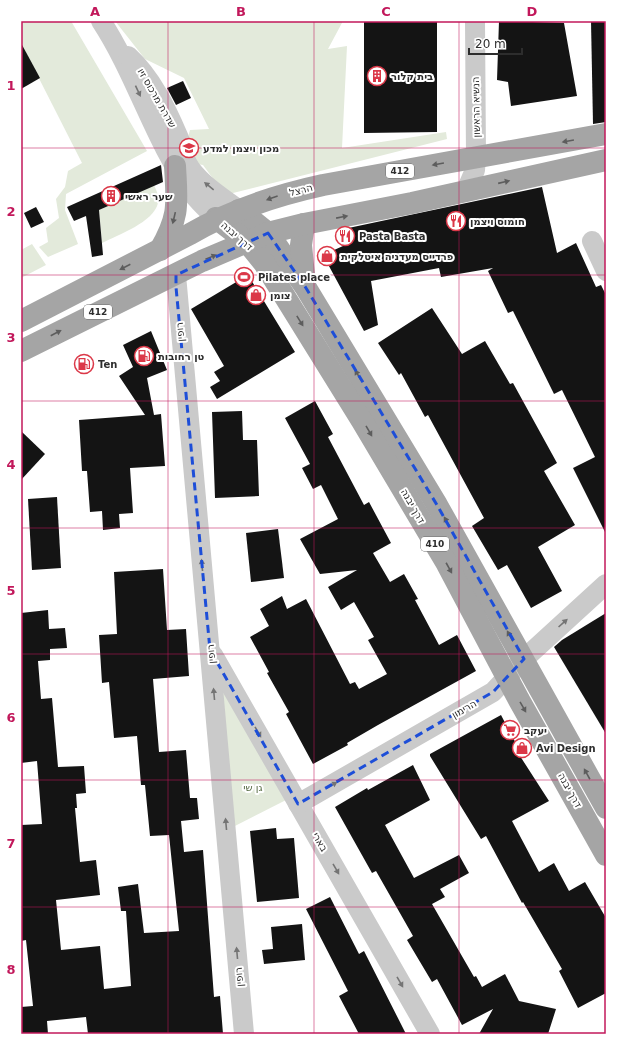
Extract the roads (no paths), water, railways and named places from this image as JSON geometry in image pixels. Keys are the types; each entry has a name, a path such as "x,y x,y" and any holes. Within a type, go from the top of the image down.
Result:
{"main road":[{"name":"הרצל","path":"21,321 160,250 216,218 280,195 323,185 606,134"},
{"name":"412","path":"21,351 202,261 268,233 606,160"},
{"path":"160,250 170,233 176,214 175,166"},
{"name":"דרך יבנה","path":"239,210 268,233 306,288 437,505 606,808"},
{"name":"דרך יבנה","path":"216,218 247,242 268,268 362,421 447,564 606,855"},
{"path":"304,224 301,245 306,288"}],"street":[{"name":"שדרת מרכוס זיו","path":"101,21 115,43 155,129 175,166 194,195 216,218"},
{"name":"הנשיא הראשון","path":"466,191 475,170 476,157 475,21"},
{"name":"שדרת מרכוס זיו","path":"115,43 142,68 167,112 187,163 200,179 239,210"},
{"path":"592,241 606,271"},
{"name":"רופין","path":"176,275 244,1034"},
{"name":"הרימון","path":"298,804 494,692 524,659 606,584"},
{"name":"בארי","path":"210,650 430,1034"}],"place":[{"name":"בית קלור","path":"377,76"},
{"name":"מכון ויצמן למדע","path":"189,148"},
{"name":"שער ראשי","path":"111,196"},
{"name":"חומוס ויצמן","path":"456,221"},
{"name":"Pasta Basta","path":"345,236"},
{"name":"פרדייס מעדניה איטלקית","path":"327,256"},
{"name":"Pilates place","path":"244,277"},
{"name":"צומן","path":"256,295"},
{"name":"טן רחובות","path":"144,356"},
{"name":"Ten","path":"84,364"},
{"name":"יעקב","path":"510,730"},
{"name":"Avi Design","path":"522,748"}],"park label":[{"name":"גן שי","path":"253,787"}]}
